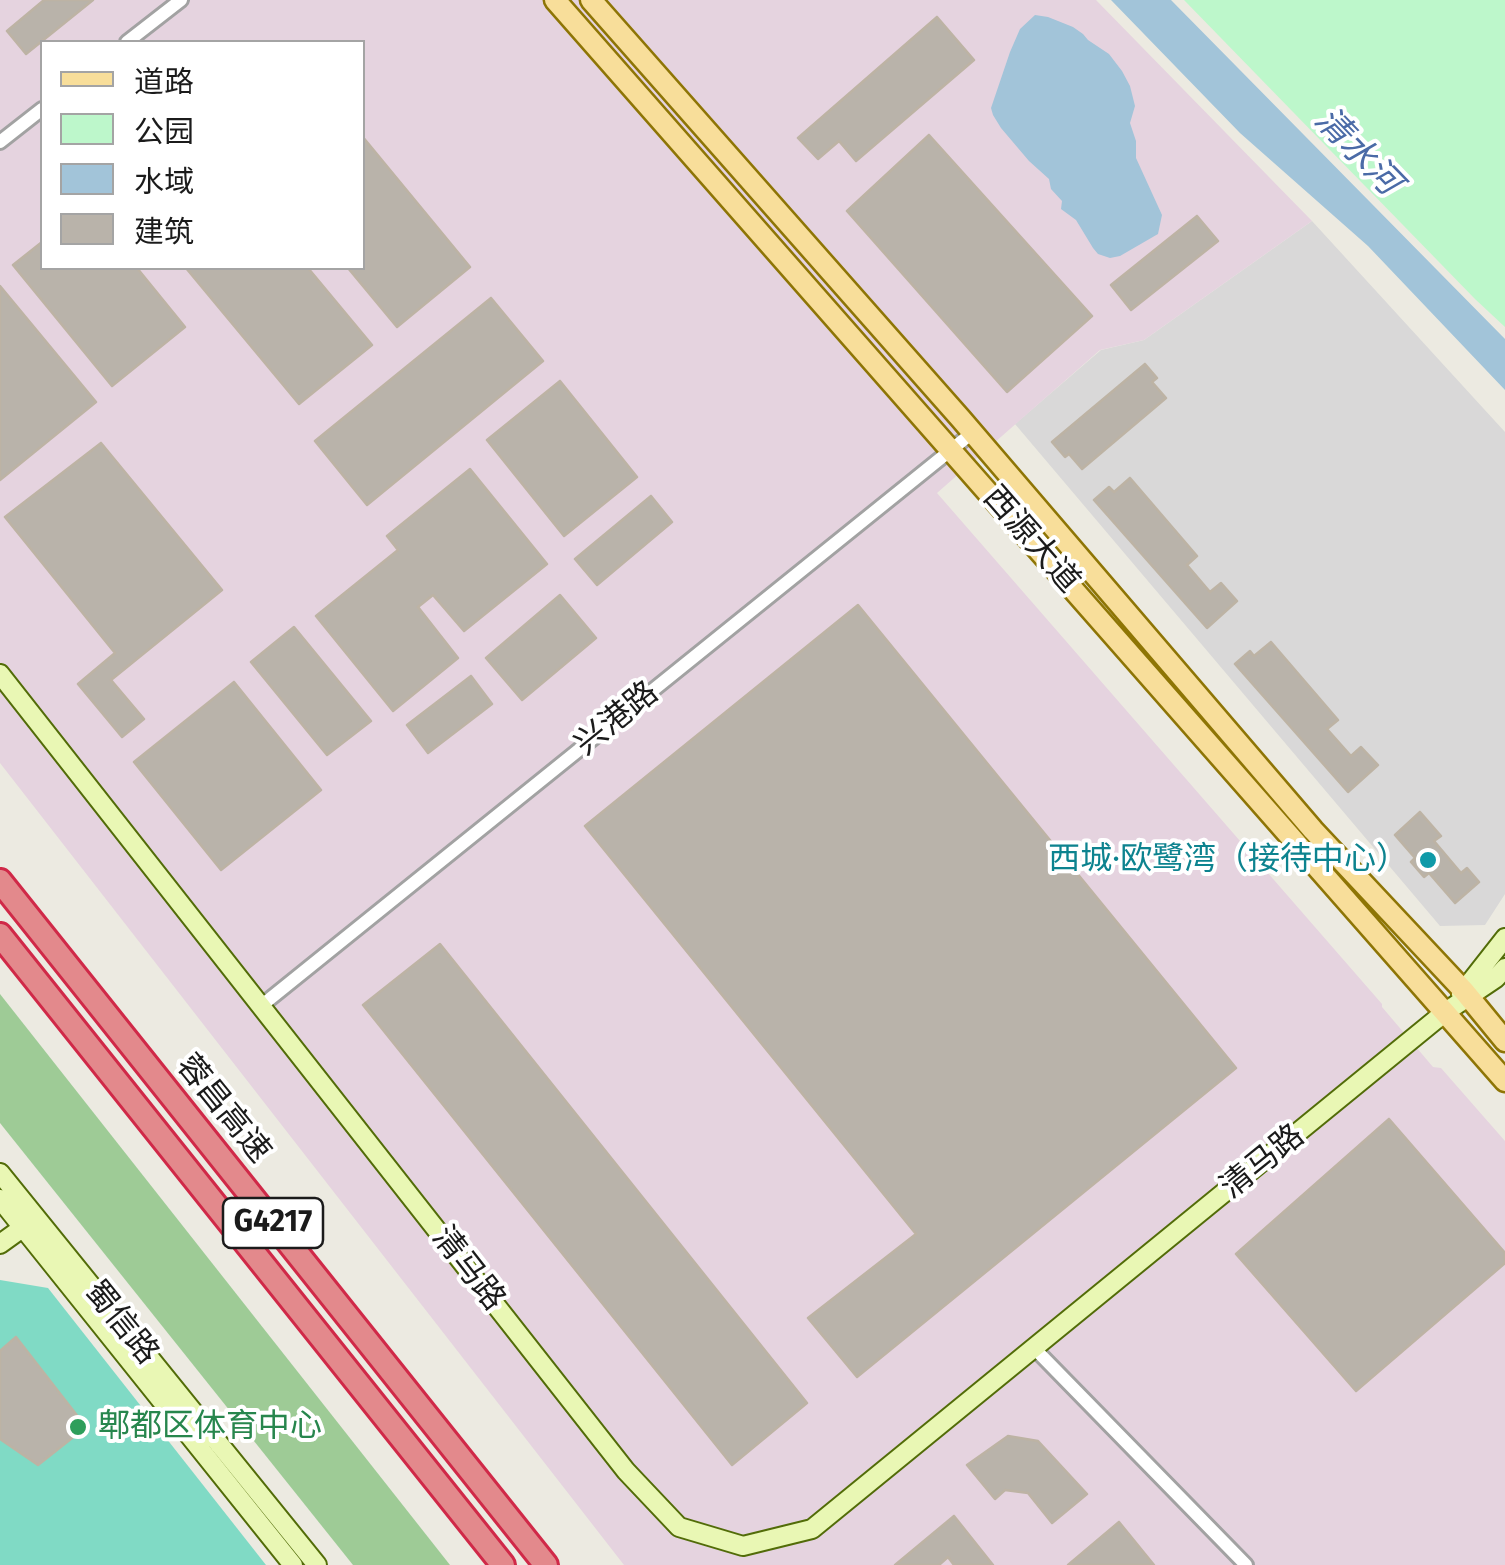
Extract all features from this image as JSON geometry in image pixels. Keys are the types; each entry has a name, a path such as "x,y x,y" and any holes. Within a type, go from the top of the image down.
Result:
{"highway":[{"name":"蓉昌高速","path":"0,881 546,1565"},
{"name":"蓉昌高速","path":"0,936 502,1565"}],"main road":[{"name":"西源大道","path":"555,0 1505,1080"},
{"name":"西源大道","path":"591,0 972,432 1313,830 1467,994 1505,1041"}],"street":[{"path":"130,40 181,0"},
{"path":"0,142 40,111"},
{"name":"兴港路","path":"261,1006 972,432"},
{"name":"清马路","path":"0,674 626,1470 678,1527 744,1546 812,1529 1467,994"},
{"path":"1467,994 1505,938"},
{"path":"1467,994 1496,978 1505,968"},
{"name":"蜀信路","path":"0,1174 20,1218 293,1565"},
{"name":"蜀信路","path":"0,1198 317,1565"},
{"path":"0,1244 20,1218"},
{"path":"1035,1349 1246,1565"}],"shaded area":[{"path":"0,0 1096,0 1312,221 1144,340 1100,350 937,493 1433,1067 1441,1068 1505,1141 1505,1565 624,1565 0,763"},
{"path":"1312,221 1505,432 1505,894 1485,925 1440,926 1015,424 1101,350 1144,340"}],"green space":[{"path":"1184,0 1505,0 1505,327 1475,299"},
{"path":"0,994 450,1565 353,1565 0,1123"},
{"name":"郫都区体育中心","path":"0,1280 48,1288 266,1565 0,1565"}],"water":[{"path":"1111,0 1171,0 1505,339 1505,390 1368,246 1240,133"},
{"path":"1035,15 1083,34 1109,54 1130,86 1135,106 1130,123 1136,158 1162,215 1158,234 1120,256 1098,254 1076,220 1061,209 1062,201 1051,189 1049,179 1029,161 993,115 991,108 1010,52 1020,29"}],"building":[{"path":"44,0 93,0 26,54 7,31"},
{"path":"937,17 974,60 856,161 839,141 818,159 798,138"},
{"path":"929,135 1092,316 1007,392 847,211"},
{"path":"365,140 470,267 397,327 350,270 365,270"},
{"path":"1197,216 1218,241 1131,310 1111,285"},
{"path":"40,244 40,270 139,270 185,327 112,386 13,265"},
{"path":"188,270 310,270 372,345 299,404"},
{"path":"0,286 96,402 0,480"},
{"path":"491,298 543,361 367,505 315,441"},
{"path":"1145,364 1157,378 1152,382 1166,398 1082,469 1069,454 1065,457 1052,442"},
{"path":"560,381 637,477 564,536 487,440"},
{"path":"101,443 222,590 111,680 144,719 122,737 78,684 115,653 5,517"},
{"path":"470,469 547,564 464,631 433,595 418,607 458,658 393,711 316,616 398,550 387,536"},
{"path":"1130,478 1197,556 1187,565 1210,592 1221,583 1237,601 1207,628 1094,500 1109,487 1114,492"},
{"path":"651,496 672,522 597,585 575,559"},
{"path":"560,595 596,638 522,700 486,658"},
{"path":"858,605 1236,1068 857,1377 808,1318 916,1234 585,826"},
{"path":"294,627 371,721 327,755 251,662"},
{"path":"1271,642 1338,720 1327,729 1351,756 1361,747 1378,765 1348,792 1235,664 1250,651 1254,656"},
{"path":"471,676 492,704 428,753 407,725"},
{"path":"234,682 321,790 221,870 134,762"},
{"path":"1420,812 1441,836 1434,841 1461,873 1467,868 1479,882 1455,903 1429,873 1424,877 1411,862 1415,858 1395,835"},
{"path":"440,944 807,1403 732,1465 363,1005"},
{"path":"1389,1119 1505,1253 1505,1263 1356,1391 1236,1254"},
{"path":"16,1337 86,1427 38,1465 0,1439 0,1351"},
{"path":"1008,1436 1038,1441 1087,1494 1052,1523 1028,1493 1005,1490 995,1499 967,1465"},
{"path":"954,1516 993,1565 954,1565 948,1557 939,1565 895,1565"},
{"path":"1119,1522 1154,1565 1068,1565"}],"place":[{"name":"西城·欧鹭湾（接待中心）","path":"1428,860"},
{"name":"郫都区体育中心","path":"78,1427"}],"water label":[{"name":"清水河","path":"1357,152"}]}
